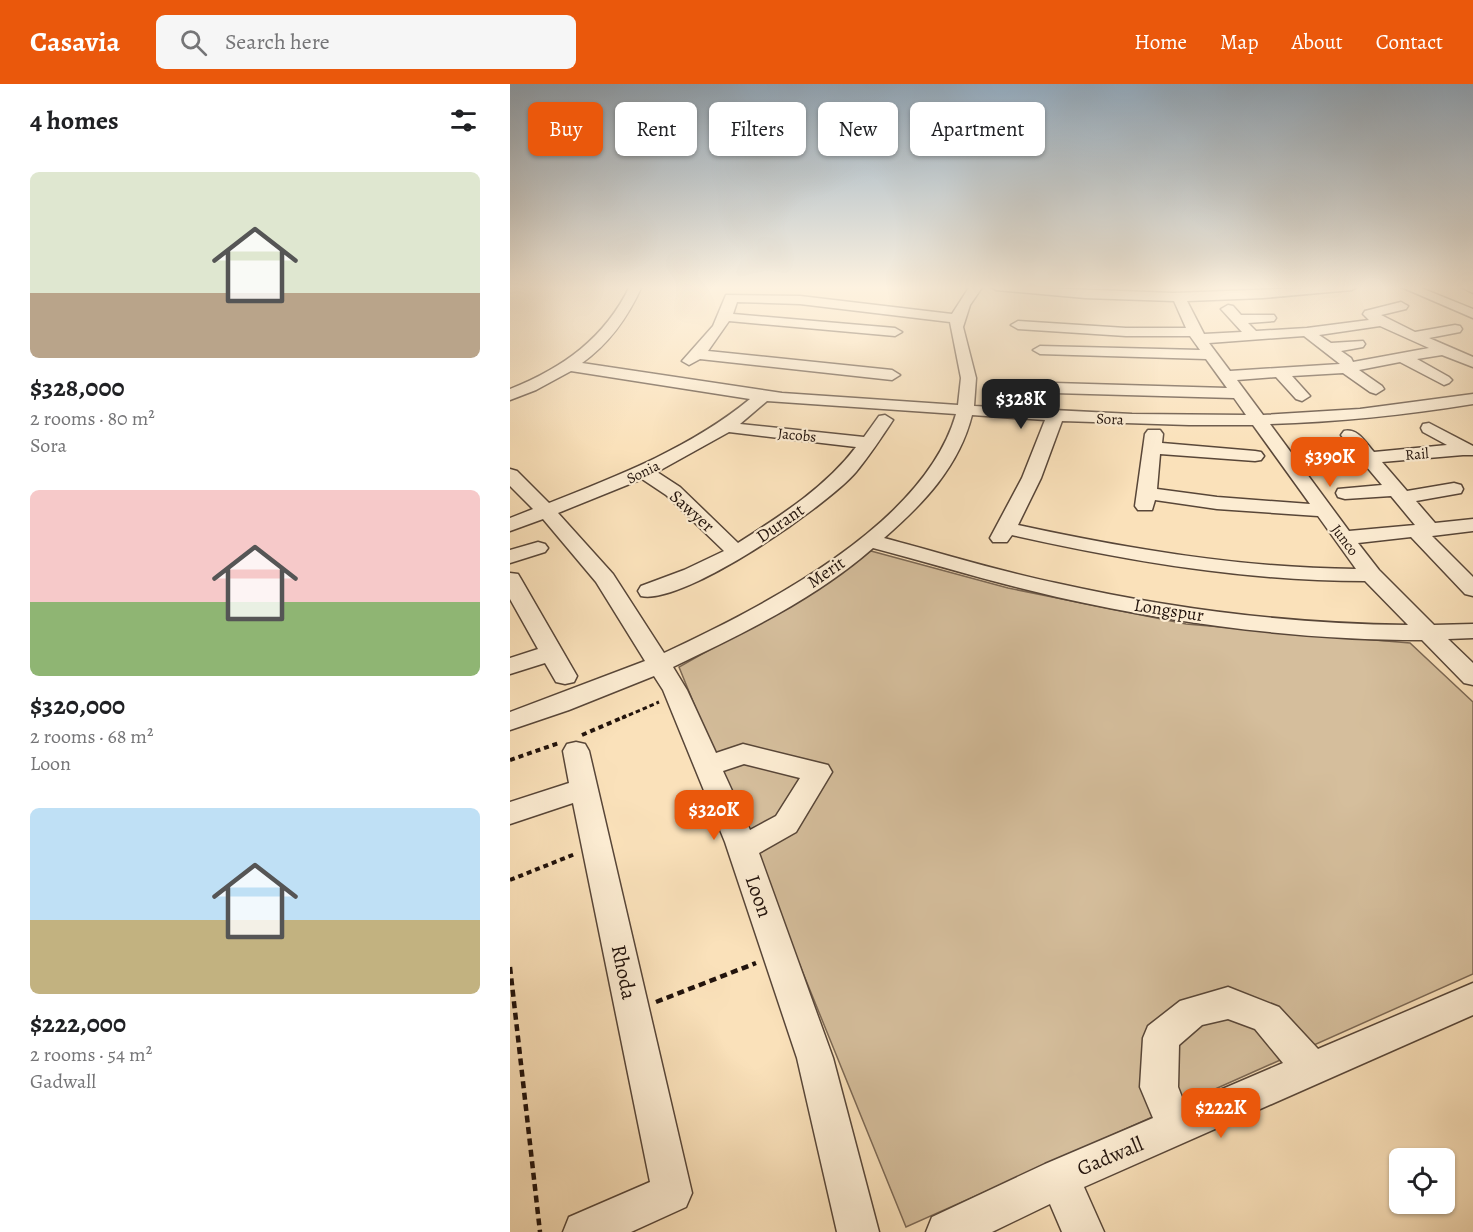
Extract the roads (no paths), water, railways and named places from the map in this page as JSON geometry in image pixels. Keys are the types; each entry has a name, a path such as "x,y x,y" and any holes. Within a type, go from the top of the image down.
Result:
{"street":[{"path":"510,394 569,366 603,340"},
{"path":"667,381 709,340"},
{"path":"889,397 895,340"},
{"name":"Merit","path":"510,721 558,705 743,624 820,577 871,541 934,478 955,442 969,385 959,340"},
{"path":"1034,340 1040,350 1052,390 1037,468 1003,533 1164,561 1246,571 1329,576 1371,574"},
{"name":"Junco","path":"1200,340 1371,574 1473,677"},
{"path":"1240,340 1262,340"},
{"path":"1317,340 1376,389"},
{"path":"1422,340 1472,362"},
{"path":"1328,348 1358,344"},
{"path":"1040,350 1210,355"},
{"path":"1226,376 1281,373 1405,358 1444,350"},
{"path":"696,354 892,375"},
{"path":"1405,358 1444,380"},
{"name":"Sora","path":"569,366 764,395 964,410 1052,390 1156,421 1259,422 1369,415 1472,400"},
{"path":"1281,373 1302,396"},
{"path":"1052,390 1238,393"},
{"name":"Sonia","path":"510,525 644,472 726,427 764,395"},
{"name":"Durant","path":"649,591 692,575 737,553 819,496 849,469 885,420"},
{"path":"1156,421 1146,499 1324,512"},
{"name":"Jacobs","path":"726,427 869,443"},
{"path":"1430,428 1449,439 1470,445"},
{"name":"Rail","path":"1313,450 1360,446 1470,445"},
{"path":"1360,446 1399,493 1423,530 1469,581"},
{"path":"1153,448 1255,456"},
{"name":"Sawyer","path":"644,472 673,491 737,553"},
{"name":"Loon","path":"510,475 547,512 605,579 677,695 742,848 815,1058 858,1232"},
{"path":"1345,493 1399,493 1454,489"},
{"path":"1344,538 1473,525"},
{"name":"Longspur","path":"871,541 1057,590 1164,610 1274,626 1367,633 1473,631"},
{"path":"510,557 538,548"},
{"path":"510,579 550,653 566,676"},
{"path":"510,666 550,653"},
{"name":"Rhoda","path":"573,743 672,1193 584,1232"},
{"path":"708,766 743,754 818,772 786,824 742,848"},
{"path":"510,813 584,789"},
{"path":"1176,1128 1159,1087 1161,1038 1192,1012 1228,1003 1267,1018 1312,1069"},
{"name":"Gadwall","path":"947,1232 1059,1178 1471,1003"},
{"path":"1059,1178 1083,1232"}]}
